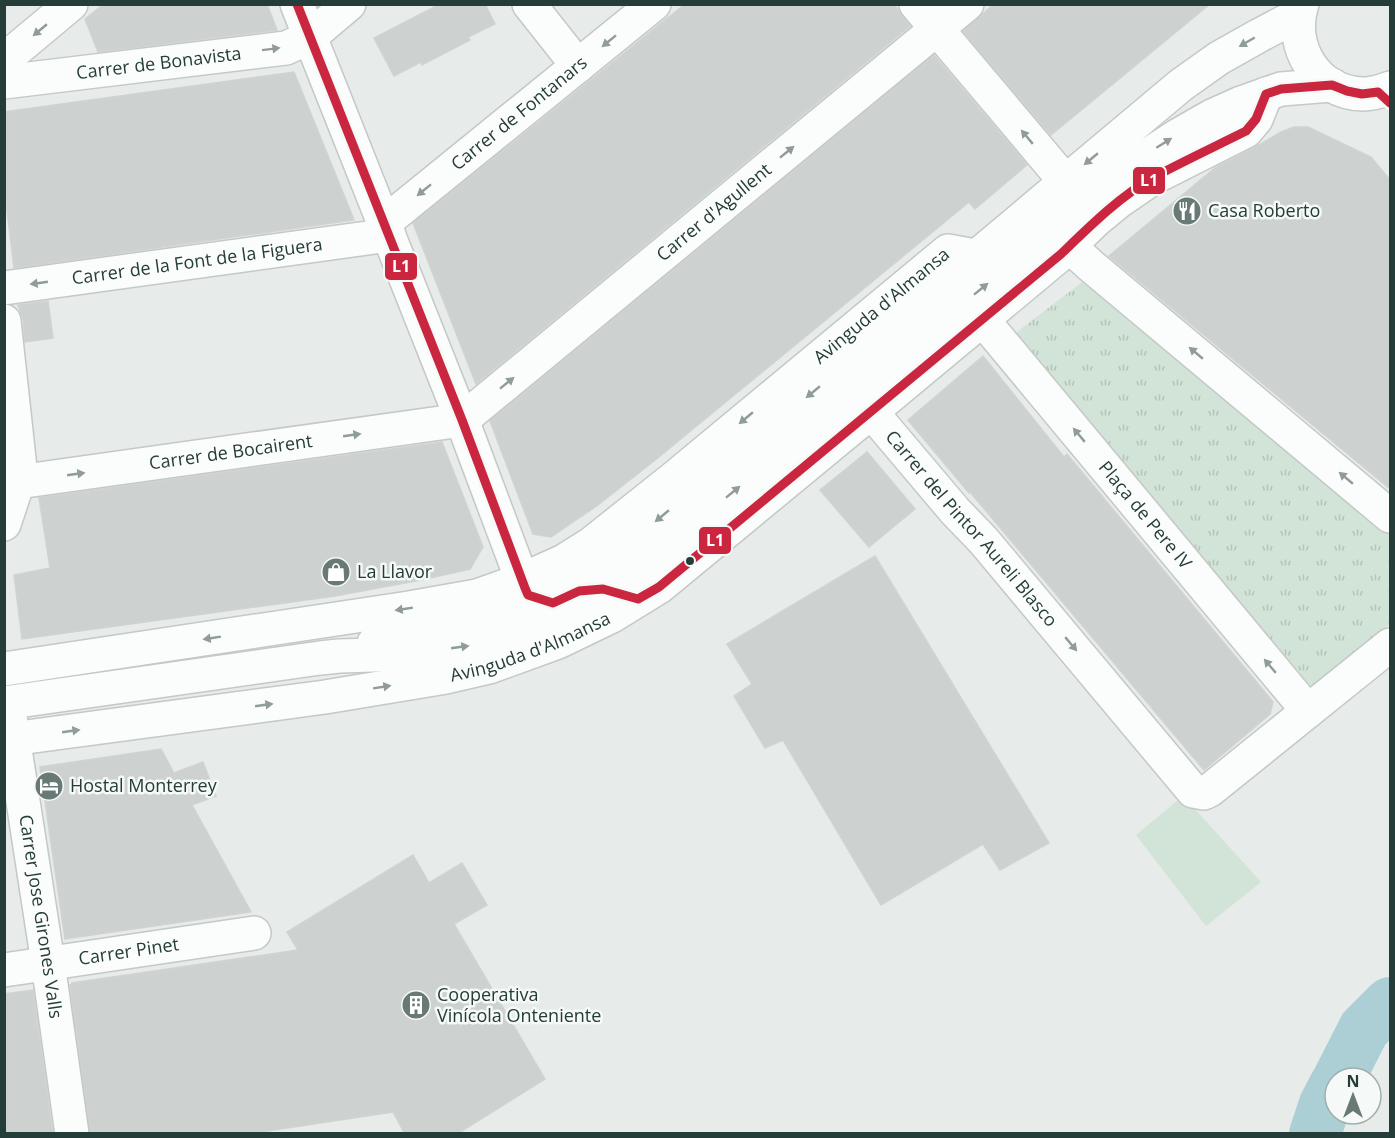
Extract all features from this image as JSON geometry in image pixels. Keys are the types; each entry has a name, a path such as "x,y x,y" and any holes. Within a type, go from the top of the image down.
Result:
{"street":[{"path":"4,60 71,4"},
{"path":"297,4 462,420 525,588 553,603 579,591 603,589 638,600"},
{"name":"Carrer de Bonavista","path":"4,82 285,48 310,37 349,4"},
{"path":"529,4 578,66"},
{"name":"Carrer de Fontanars","path":"386,229 654,4"},
{"path":"916,4 1065,181"},
{"name":"Carrer d'Agullent","path":"462,420 967,4"},
{"path":"1300,10 1298,36 1304,56 1316,72 1332,85 1347,92 1386,94"},
{"name":"Avinguda d'Almansa","path":"330,657 390,637 495,608 591,544 948,251 966,264 1181,85 1209,64 1300,10"},
{"name":"Avinguda d'Almansa","path":"6,694 330,657 409,654 472,645 564,612 643,566 863,403 982,319 1123,171 1147,154 1212,116 1241,103 1281,89 1332,85"},
{"name":"Avinguda d'Almansa","path":"9,739 325,697 446,677 489,667 558,642 612,616 659,587 863,403 1011,265 1096,220 1153,178 1246,131 1256,119 1266,94"},
{"name":"Carrer de la Font de la Figuera","path":"4,288 386,229"},
{"path":"1060,238 1390,516"},
{"path":"863,403 856,372 944,298 966,264"},
{"name":"Plaça de Pere IV","path":"982,319 1308,711"},
{"path":"4,321 20,468 11,487 4,524"},
{"name":"Carrer del Pintor Aureli Blasco","path":"863,403 954,512 983,540 1193,790 1204,794 1210,790 1308,711"},
{"name":"Carrer de Bocairent","path":"11,487 462,420"},
{"name":"Avinguda d'Almansa","path":"4,669 410,608 525,588"},
{"path":"585,629 599,609 603,589"},
{"path":"1308,711 1390,645"},
{"path":"325,697 330,657"},
{"name":"Carrer Jose Girones Valls","path":"6,694 9,739 48,963 72,1134"},
{"name":"Carrer Pinet","path":"4,969 254,933"}],"green space":[{"path":"1085,280 1390,535 1390,624 1311,686 1013,335"},
{"path":"1183,796 1261,882 1206,926 1136,835"}],"building":[{"path":"104,4 267,4 277,30 98,52 85,19"},
{"path":"440,4 485,4 495,24 468,37 470,40 422,65 421,62 394,76 374,38"},
{"path":"685,4 894,4 910,26 476,384 413,223"},
{"path":"994,4 1210,4 1051,135 963,31"},
{"path":"934,55 1027,165 975,209 969,202 598,505 551,537 533,534 490,421"},
{"path":"294,72 354,220 14,268 4,186 4,112"},
{"path":"1294,127 1308,127 1371,157 1390,180 1390,489 1109,256 1215,168"},
{"path":"48,301 53,338 25,342 23,319 18,305"},
{"path":"983,356 1064,457 1067,454 1273,702 1270,714 1204,770 908,420"},
{"path":"442,442 483,547 470,569 335,596 22,639 14,575 50,568 39,498"},
{"path":"867,452 915,509 869,547 820,490"},
{"path":"875,556 1049,843 1000,870 983,844 881,905 783,740 765,748 734,696 752,684 727,644"},
{"path":"161,749 174,773 203,762 216,796 192,805 251,912 65,939 40,767"},
{"path":"413,855 429,883 462,863 487,905 454,924 545,1079 457,1134 405,1134 393,1112 248,1134 90,1134 70,985 72,983 298,950 287,932"},
{"path":"33,990 53,1134 4,1134 4,994"}],"waterway":[{"path":"1345,1066 1364,1029 1390,1003"},
{"path":"1315,1134 1323,1110"}],"transit line":[{"name":"L1","path":"297,4 462,420 525,588 528,595 553,603 579,591 603,589 638,599 659,587 1061,254 1117,203 1154,177 1246,131 1256,119 1266,94 1281,89 1332,85 1362,94 1378,92 1390,103"}],"place":[{"name":"Casa Roberto","path":"1187,211"},
{"name":"La Llavor","path":"336,572"},
{"name":"Hostal Monterrey","path":"49,786"},
{"name":"Cooperativa Vinícola Onteniente","path":"416,1005"}]}
